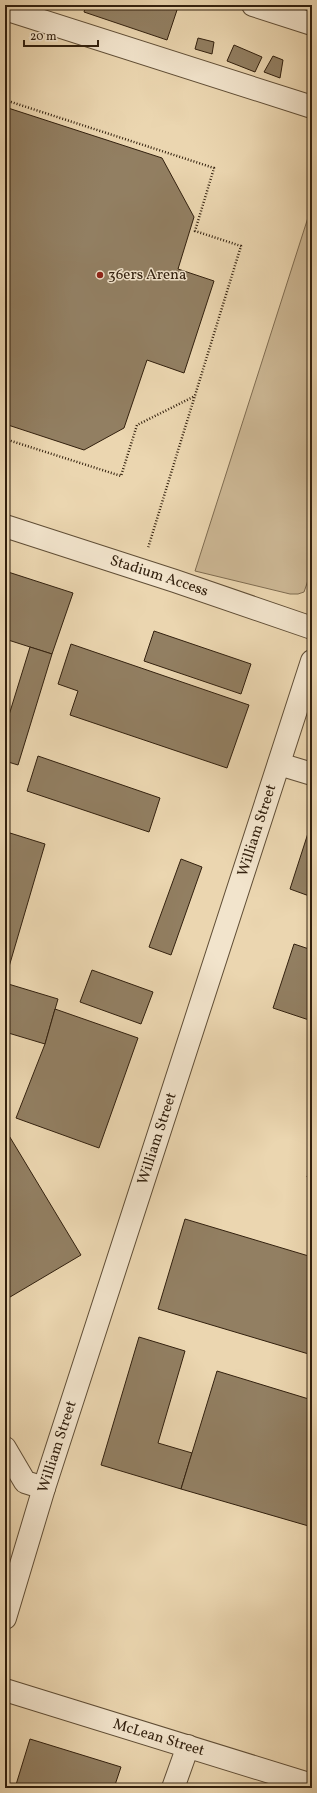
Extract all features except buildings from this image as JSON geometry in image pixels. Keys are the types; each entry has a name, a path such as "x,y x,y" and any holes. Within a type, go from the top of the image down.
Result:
{"street":[{"path":"253,5 300,16"},
{"path":"5,9 312,108"},
{"name":"Stadium Access","path":"5,526 312,628"},
{"name":"William Street","path":"5,1618 44,1488 312,661"},
{"path":"279,764 312,774"},
{"path":"5,1448 25,1482 44,1488"},
{"name":"McLean Street","path":"5,1690 312,1785"},
{"path":"173,1788 188,1746"}],"path":[{"path":"8,101 214,168 195,231 241,246 141,570"},
{"path":"5,439 121,476 136,425 195,396"}],"shaded area":[{"path":"312,205 312,569 304,592 290,594 195,571"}],"place":[{"name":"36ers Arena","path":"100,275"}]}
